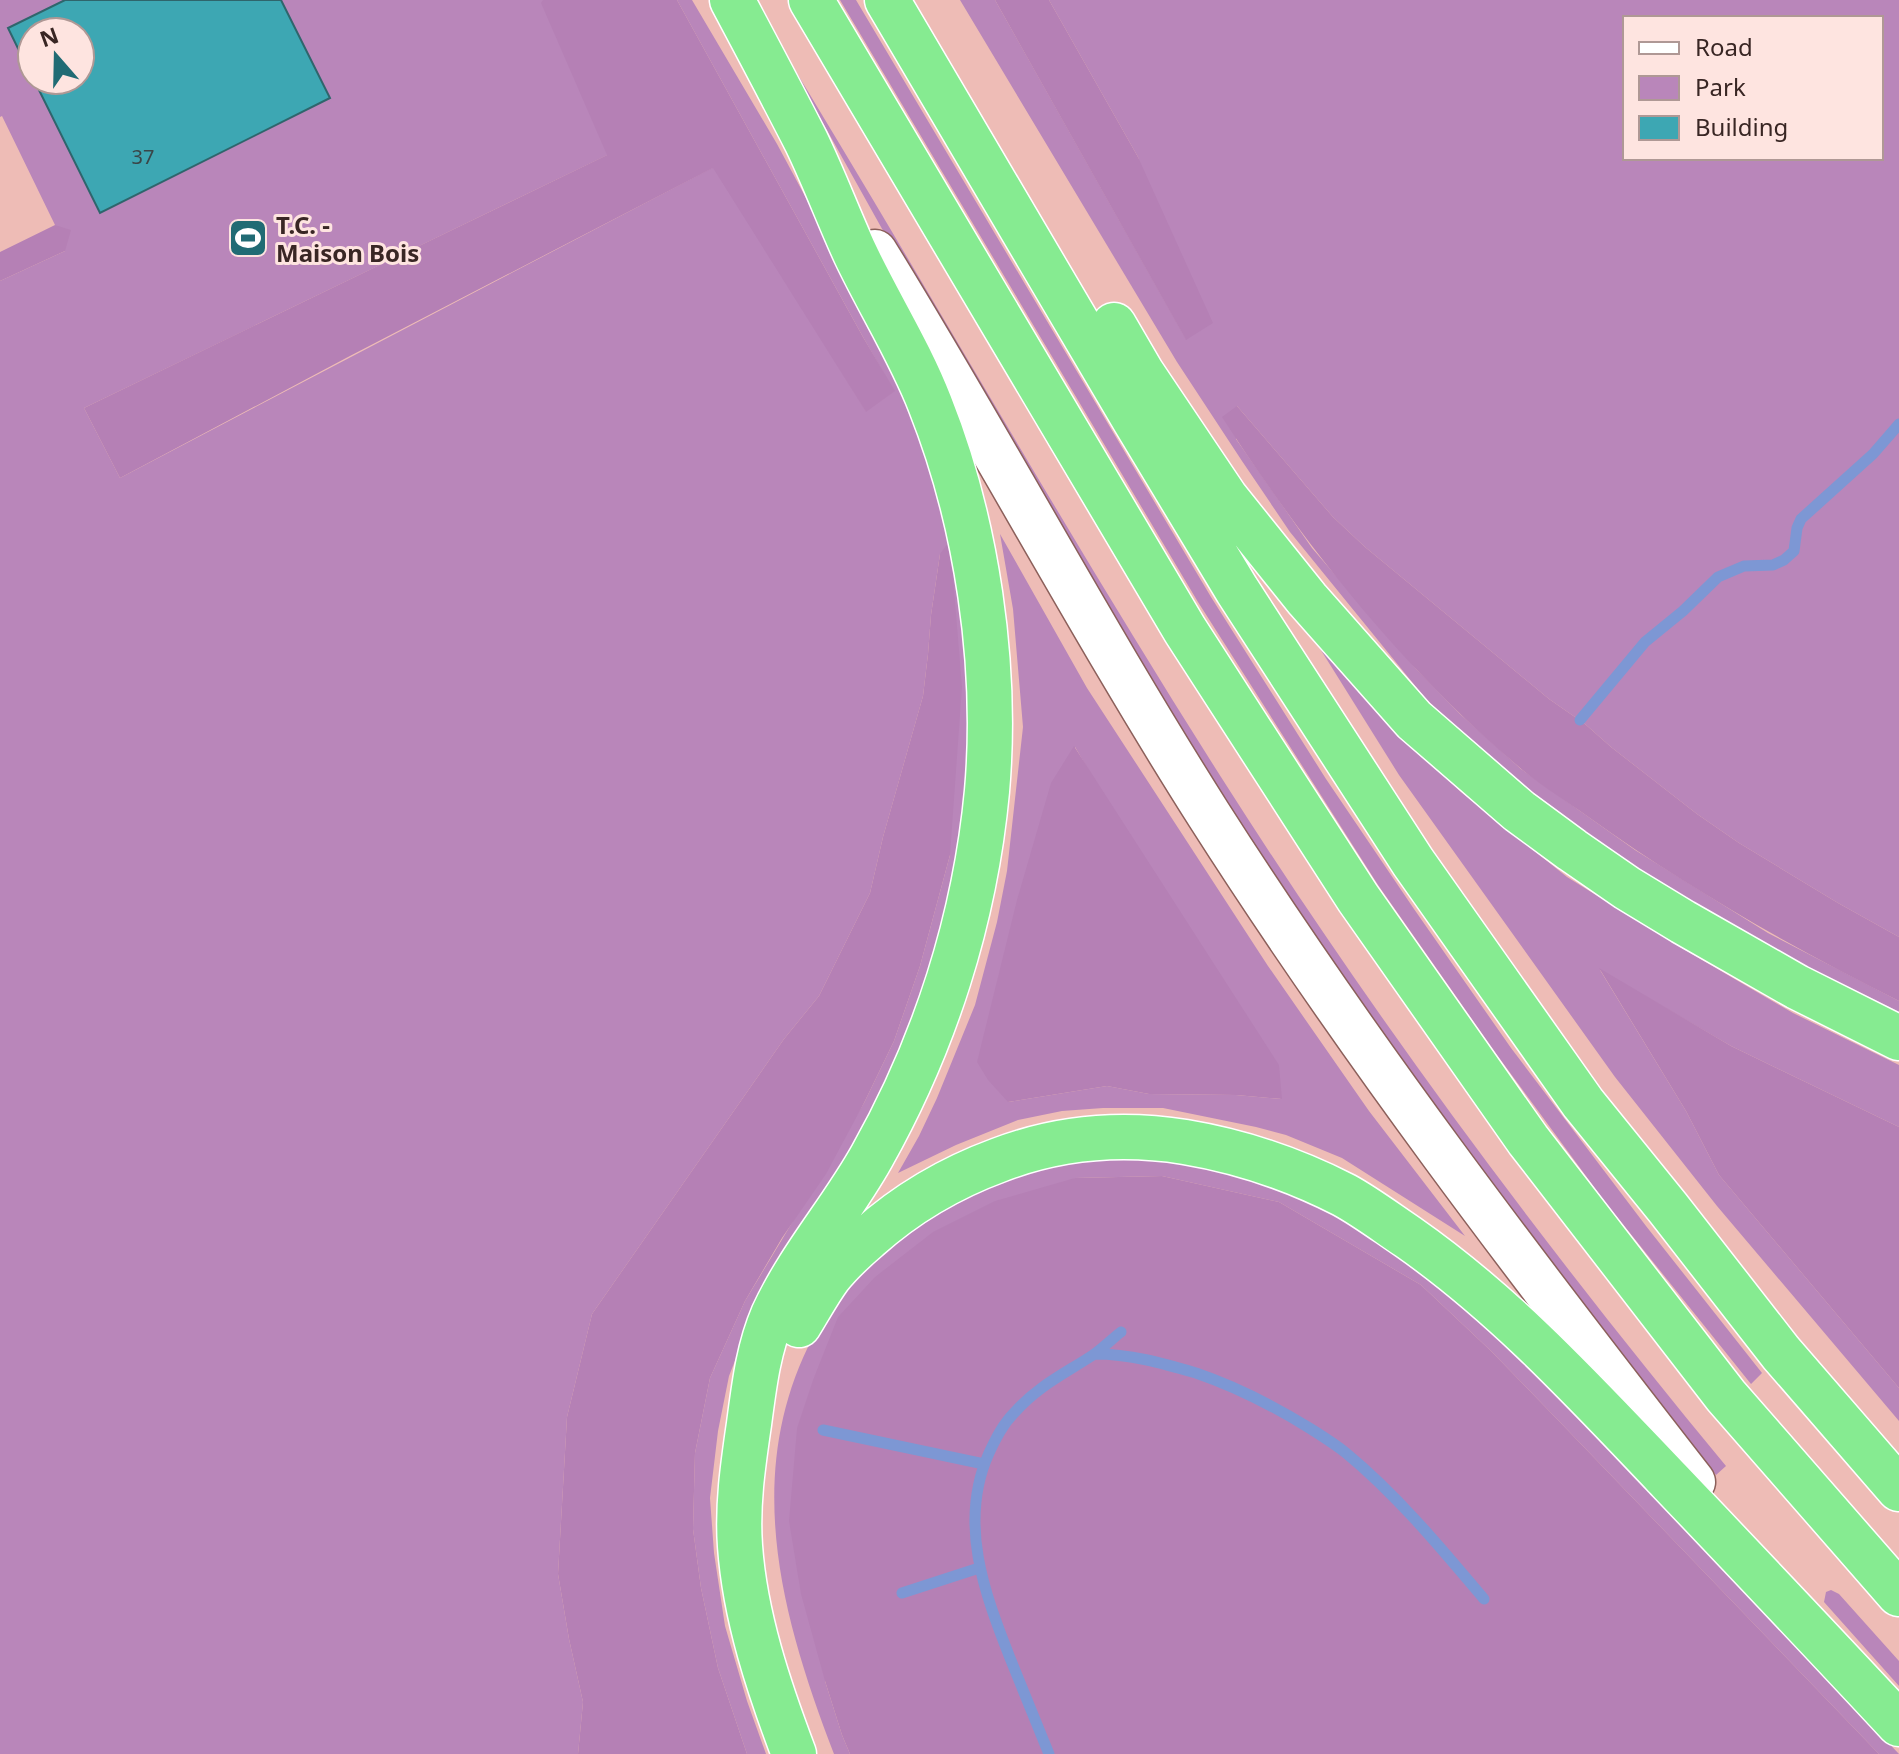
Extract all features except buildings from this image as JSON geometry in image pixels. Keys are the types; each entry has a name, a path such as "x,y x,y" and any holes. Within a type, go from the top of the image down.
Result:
{"highway":[{"path":"732,0 808,145 856,256 930,403 961,495 980,591 989,733 981,843 960,945 944,997 907,1088 872,1156 793,1277 773,1316 756,1373 740,1500 740,1548 760,1654 794,1754"},
{"path":"811,0 1185,630 1358,898 1528,1140 1707,1372 1899,1594"},
{"path":"887,0 1237,590 1413,862 1583,1103 1781,1353 1899,1489"},
{"path":"920,0 1142,373 1226,498 1307,599 1414,720 1519,811 1627,888 1797,987 1899,1038"},
{"path":"748,1432 792,1337 829,1276 881,1226 919,1198 973,1169 1016,1154 1078,1140 1118,1136 1161,1138 1212,1147 1261,1161 1345,1196 1459,1274 1502,1311 1588,1396 1899,1724"}],"lane":[{"path":"808,145 894,283 1102,640 1209,815 1303,958 1419,1123 1535,1279 1792,1609"}],"green space":[{"path":"0,0 602,0 682,119 84,408 120,478 714,167 866,411 894,391 677,0 692,0 777,144 902,385 932,460 961,572 972,748 945,939 883,1103 751,1320 729,1376 718,1431 710,1498 714,1553 725,1626 766,1754 747,1754 718,1668 701,1588 693,1529 695,1453 710,1378 745,1301 864,1103 894,1041 920,966 950,855 940,554 923,696 870,893 819,996 784,1039 592,1314 567,1417 558,1574 583,1702 578,1754 0,1754 0,281 65,251 2,116"},
{"path":"840,0 856,0 1211,597 1326,779 1511,1048 1762,1373 1751,1384 1605,1202 1378,885 1198,602"},
{"path":"960,0 995,0 1186,339 1138,157 1049,0 1899,0 1899,937 1739,843 1549,699 1333,517 1237,406 1236,439 1312,548 1417,670 1521,769 1635,850 1768,933 1899,1001 1899,1012 1766,946 1633,867 1488,759 1425,698 1290,532 1177,362"},
{"path":"776,39 1108,594 1279,867 1400,1043 1527,1215 1726,1466 1716,1475 1572,1301 1262,868 900,261"},
{"path":"1000,534 1087,688 1268,966 1369,1111 1465,1236 1342,1158 1286,1135 1163,1108 1062,1111 1018,1120 898,1173 937,1098 975,1005 997,922 1007,871 1023,727 1013,609","holes":["1075,747 1281,1099 1149,1094 1107,1086 1008,1102"]},
{"path":"1319,647 1389,723 1461,792 1567,877 1793,1013 1899,1065 1899,1127 1731,1046 1600,970 1686,1111 1719,1175 1899,1388 1899,1421 1717,1206 1615,1077 1399,775"},
{"path":"1091,1153 1192,1158 1342,1213 1473,1307 1899,1754 1879,1754 1491,1351 1421,1285 1279,1202 1162,1176 1075,1178 825,1681 850,1754 834,1754 815,1703 786,1599 777,1546 774,1494 779,1441 791,1389 813,1337 833,1299 852,1273 971,1189 992,1177"},
{"path":"1831,1590 1839,1594 1899,1661 1899,1686 1824,1602 1826,1592"}],"shaded area":[{"path":"543,0 677,0 895,391 866,412 713,168 120,478 84,408 607,155 541,3"},
{"path":"995,0 1049,0 1138,157 1213,323 1186,340"},
{"path":"55,225 71,230 65,251 0,281 0,252"},
{"path":"1237,406 1333,517 1549,699 1739,843 1899,937 1899,1001 1779,937 1662,867 1535,780 1476,729 1395,646 1321,558 1222,417"},
{"path":"950,540 962,687 950,855 920,966 894,1041 864,1103 826,1174 782,1238 745,1301 710,1378 695,1453 693,1529 701,1588 718,1668 747,1754 578,1754 583,1702 558,1574 567,1417 592,1314 784,1039 819,996 870,893 923,696 940,554"},
{"path":"1074,746 1279,1065 1282,1099 1149,1094 1107,1086 1008,1102 977,1062 1017,900 1051,783"},
{"path":"1599,968 1731,1046 1899,1127 1899,1388 1719,1175 1686,1111"},
{"path":"1162,1176 1279,1202 1421,1285 1491,1351 1879,1754 850,1754 825,1681 801,1594 789,1521 797,1428 838,1317 875,1277 933,1232 995,1201 1075,1178"}],"waterway":[{"path":"1580,720 1645,642 1718,577 1744,566 1773,565 1794,551 1801,519 1873,454 1899,424"},
{"path":"1049,1754 1000,1633 984,1582 975,1531 980,1479 1000,1431 1024,1403 1121,1332"},
{"path":"1095,1354 1133,1357 1196,1373 1255,1398 1311,1429 1346,1453 1383,1486 1484,1599"},
{"path":"823,1430 984,1464"},
{"path":"902,1593 979,1568"}],"place":[{"name":"T.C. - Maison Bois","path":"248,238"}]}
